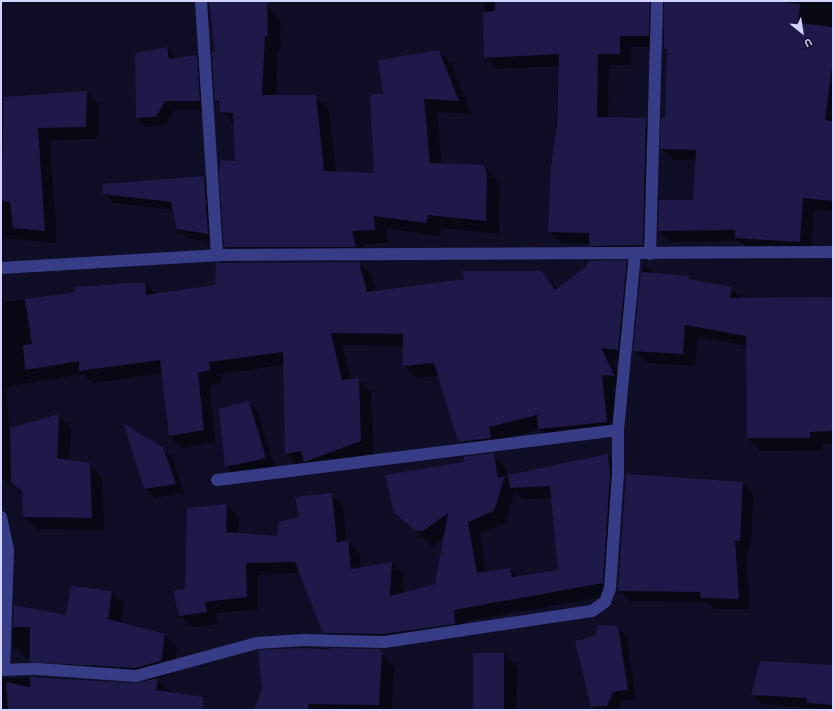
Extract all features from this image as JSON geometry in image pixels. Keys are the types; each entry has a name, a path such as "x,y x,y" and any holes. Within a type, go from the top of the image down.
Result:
{"street":[{"path":"201,1 217,256"},
{"path":"650,254 657,1"},
{"path":"1,268 217,256 833,252"},
{"path":"1,517 8,550 3,670 118,673 136,676 257,643 303,640 384,642 592,611 605,602 610,588 618,474 618,430 635,254"},
{"path":"218,480 618,430"}],"building":[{"path":"209,1 267,1 268,36 265,36 262,95 316,95 324,171 374,173 370,94 383,94 378,60 439,50 459,101 424,99 430,163 484,165 487,175 486,221 428,215 426,223 374,216 375,230 352,231 356,247 224,247 219,174 221,160 235,161 233,113 220,112 219,101 215,101 212,52 215,52"},
{"path":"495,1 650,1 649,36 620,36 620,54 598,54 597,117 646,118 643,245 589,246 589,233 548,232 551,166 557,123 559,54 484,58 483,12 495,11"},
{"path":"664,1 775,1 800,4 798,23 833,27 833,59 825,120 833,121 833,201 803,198 800,242 735,238 735,230 658,231 659,200 693,200 696,150 660,149 661,118 665,118 667,49 664,49"},
{"path":"167,47 169,59 197,55 200,101 165,101 156,117 136,118 135,53"},
{"path":"87,91 86,127 38,128 45,231 13,228 10,202 1,201 4,97"},
{"path":"204,176 208,234 177,229 171,202 103,194 103,184"},
{"path":"627,260 618,350 601,348 615,376 602,375 607,422 538,429 537,415 489,427 491,438 458,442 434,363 403,366 403,334 331,333 342,380 359,378 361,441 304,462 301,451 285,454 283,352 209,362 210,370 198,373 204,430 169,436 160,360 79,371 79,361 25,370 23,345 32,344 25,299 75,292 74,287 145,282 146,295 215,285 216,263 359,262 367,292 464,279 462,271 542,271 555,290 587,266 588,261"},
{"path":"642,260 642,272 689,276 689,279 732,287 730,298 833,297 833,431 810,432 810,438 747,438 746,336 685,325 683,354 633,351"},
{"path":"249,401 266,458 225,467 219,409"},
{"path":"59,414 57,458 90,463 92,518 23,517 22,491 11,483 10,428"},
{"path":"124,424 163,447 176,484 144,489"},
{"path":"494,453 498,478 505,476 494,511 468,522 477,573 510,568 512,577 558,570 550,486 510,488 508,475 608,454 610,474 603,583 454,610 455,624 383,634 323,633 295,562 246,563 247,597 205,602 207,612 179,616 173,591 185,589 187,508 227,504 226,532 277,536 278,522 299,517 295,497 332,493 337,543 348,540 351,569 392,562 390,596 435,584 440,554 443,554 441,552 448,513 423,531 416,531 394,513 385,475 464,462 463,457"},
{"path":"626,474 743,482 740,541 735,540 739,599 701,598 700,592 618,591"},
{"path":"71,586 112,591 108,619 165,634 161,661 135,668 30,662 30,627 13,627 14,605 66,615"},
{"path":"598,625 618,626 628,690 613,692 607,706 591,707 575,641 595,636"},
{"path":"303,648 330,650 329,648 379,649 382,653 379,705 308,704 308,710 254,710 262,689 258,650"},
{"path":"473,653 504,653 504,710 473,710"},
{"path":"760,661 833,665 833,705 807,703 807,698 751,695"},
{"path":"30,677 135,683 158,678 156,690 203,697 203,710 8,710 6,682 30,687"}]}
